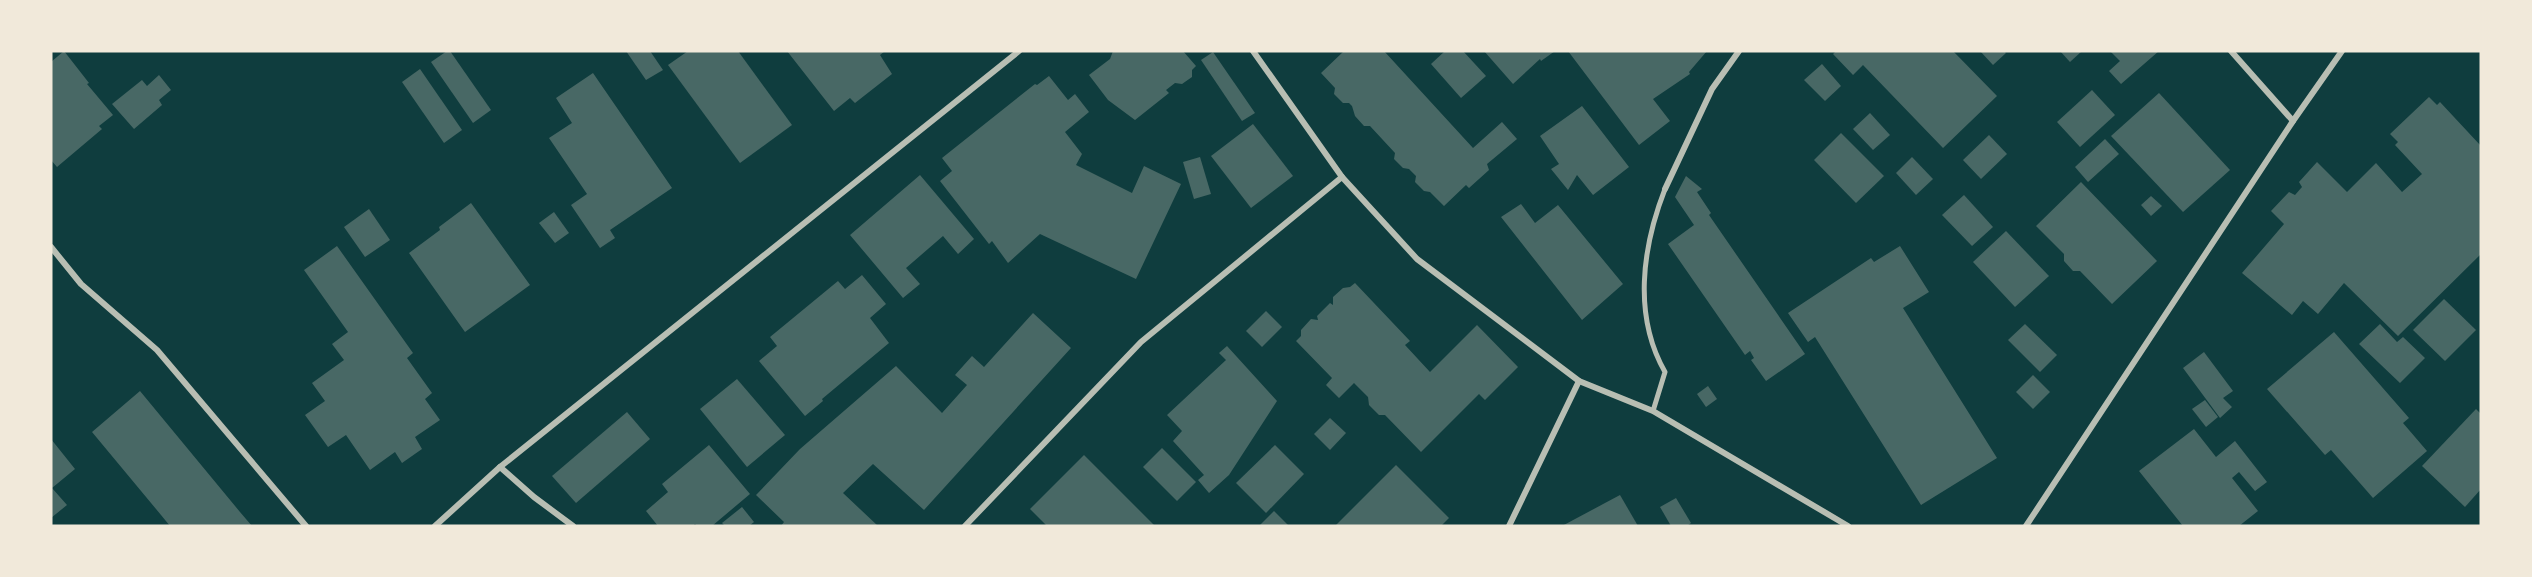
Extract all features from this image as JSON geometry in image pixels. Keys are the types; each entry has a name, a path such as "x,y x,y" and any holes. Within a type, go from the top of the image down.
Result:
{"street":[{"path":"435,526 500,467 1019,51"},
{"path":"1253,51 1342,177 1417,259 1579,381 1653,411 1848,526"},
{"path":"1653,411 1665,372 1649,338 1643,308 1643,289 1651,236 1665,189 1712,89 1739,51"},
{"path":"2231,51 2293,121"},
{"path":"2026,526 2293,121 2342,51"},
{"path":"965,526 1142,342 1342,177"},
{"path":"51,247 81,284 157,350 306,526"},
{"path":"1509,526 1579,381"},
{"path":"500,467 534,497 573,526"}],"building":[{"path":"64,51 113,115 99,126 102,129 57,167 51,160 51,62"},
{"path":"450,51 491,110 473,123 431,62"},
{"path":"626,51 650,51 663,70 646,80"},
{"path":"688,51 738,51 792,125 740,163 668,65"},
{"path":"787,51 885,51 880,55 892,74 855,103 850,98 834,111"},
{"path":"1113,51 1183,51 1196,66 1192,70 1192,77 1182,84 1175,83 1166,90 1169,93 1135,120 1108,100 1089,75 1110,59"},
{"path":"1344,51 1384,51 1473,148 1502,122 1517,139 1487,164 1489,170 1469,188 1466,185 1444,206 1430,192 1424,191 1415,182 1416,176 1394,159 1395,153 1370,126 1364,126 1355,116 1352,106 1349,103 1343,103 1334,94 1335,88 1321,73"},
{"path":"1445,51 1463,51 1486,76 1461,98 1431,64"},
{"path":"1484,51 1555,51 1541,61 1540,59 1513,84"},
{"path":"1568,51 1707,51 1689,72 1690,74 1653,99 1670,121 1639,145"},
{"path":"1836,51 1953,51 1997,96 1943,148 1863,65 1853,75 1833,54"},
{"path":"1980,51 2004,51 2006,53 1993,65"},
{"path":"2060,51 2082,51 2070,62"},
{"path":"2110,51 2159,51 2121,84 2109,71 2120,61"},
{"path":"1213,52 1255,113 1242,121 1201,60"},
{"path":"1822,64 1841,86 1825,101 1804,80"},
{"path":"420,69 462,130 444,143 402,82"},
{"path":"593,73 672,188 610,230 615,238 600,248 571,205 587,194 549,138 572,123 556,98"},
{"path":"159,75 171,90 159,100 162,105 134,129 112,104 142,80 147,86"},
{"path":"1049,76 1068,100 1075,94 1089,112 1065,132 1082,154 1076,165 1132,193 1144,166 1181,184 1136,279 1040,234 1008,263 992,241 989,244 940,181 952,171 942,158 1035,84 1037,85"},
{"path":"2092,90 2115,115 2080,147 2057,122"},
{"path":"2159,93 2230,170 2183,212 2111,136"},
{"path":"2429,97 2437,105 2440,102 2481,146 2481,254 2398,336 2344,283 2318,314 2303,301 2292,315 2242,273 2284,224 2271,211 2289,192 2295,195 2302,187 2299,182 2317,162 2347,192 2376,163 2402,192 2422,174 2395,145 2398,142 2390,134"},
{"path":"1582,106 1629,167 1593,195 1577,175 1568,190 1551,169 1559,164 1540,136"},
{"path":"1870,113 1890,135 1873,150 1853,129"},
{"path":"1253,124 1293,176 1251,208 1211,156"},
{"path":"1841,133 1884,176 1856,203 1814,160"},
{"path":"1989,135 2007,154 1981,179 1963,160"},
{"path":"2105,139 2119,154 2088,182 2075,167"},
{"path":"1200,157 1211,194 1194,199 1183,162"},
{"path":"1912,157 1933,179 1916,195 1896,173"},
{"path":"920,175 974,239 958,254 943,236 906,268 920,284 903,298 850,235"},
{"path":"1686,176 1702,189 1697,192 1711,213 1709,215 1805,354 1766,381 1751,360 1754,358 1750,351 1745,355 1668,244 1694,225 1675,197"},
{"path":"2081,182 2157,261 2112,304 2080,271 2073,271 2064,261 2064,254 2036,226"},
{"path":"1964,195 1993,227 1972,246 1942,215"},
{"path":"2151,196 2162,206 2151,216 2141,205"},
{"path":"471,203 530,285 465,332 409,253"},
{"path":"1521,204 1535,223 1558,205 1623,284 1582,320 1501,217"},
{"path":"369,209 390,240 365,257 344,227"},
{"path":"554,212 569,233 555,243 539,223"},
{"path":"2006,231 2049,276 2015,307 1973,262"},
{"path":"337,246 413,353 407,358 432,393 425,399 440,420 415,437 422,449 402,463 395,452 370,470 346,435 328,447 305,415 325,401 312,383 344,360 332,344 348,332 304,270"},
{"path":"1900,246 1929,292 1903,308 1997,458 1921,505 1815,337 1808,342 1788,313 1871,258 1874,262"},
{"path":"862,275 886,304 870,318 889,343 805,416 759,361 777,346 770,337 838,281 845,289"},
{"path":"1355,283 1410,341 1405,345 1430,372 1477,325 1518,367 1485,400 1479,394 1421,452 1385,415 1379,415 1369,405 1368,397 1354,383 1339,398 1326,385 1332,378 1296,341 1301,336 1301,330 1311,319 1318,320 1317,316 1330,303 1333,305 1333,297 1343,288"},
{"path":"2444,299 2476,330 2445,361 2413,330"},
{"path":"1266,311 1282,327 1262,347 1246,331"},
{"path":"1033,313 1071,348 924,510 873,464 843,493 878,526 781,526 784,522 756,495 800,449 896,366 942,413 967,385 955,375 972,356 984,367"},
{"path":"2025,324 2057,355 2040,372 2008,340"},
{"path":"2380,324 2397,342 2403,337 2425,358 2400,383 2359,344"},
{"path":"2334,332 2409,418 2403,423 2427,451 2373,498 2331,450 2325,455 2267,389"},
{"path":"1227,346 1277,401 1229,475 1209,493 1198,480 1204,475 1173,441 1182,431 1167,415 1226,360 1219,353"},
{"path":"2204,352 2233,391 2223,398 2232,407 2220,418 2183,368"},
{"path":"2033,375 2050,392 2033,409 2016,392"},
{"path":"737,379 785,435 747,467 700,409"},
{"path":"1708,386 1717,399 1706,407 1697,394"},
{"path":"140,391 252,526 170,526 92,432"},
{"path":"2205,400 2218,417 2206,427 2192,409"},
{"path":"2476,409 2481,414 2481,489 2465,507 2422,466"},
{"path":"627,412 650,439 576,503 552,476"},
{"path":"1330,418 1346,433 1330,450 1314,434"},
{"path":"2194,429 2216,457 2235,441 2267,482 2255,491 2239,472 2232,478 2258,511 2239,526 2183,526 2139,471"},
{"path":"51,439 75,469 52,488 67,505 51,518"},
{"path":"709,445 750,494 712,526 695,524 693,526 658,526 646,511 668,492 662,484"},
{"path":"1275,445 1304,474 1266,513 1236,483"},
{"path":"1162,448 1196,482 1177,501 1143,467"},
{"path":"1084,455 1155,526 1047,526 1030,509"},
{"path":"1396,465 1449,518 1441,526 1335,526"},
{"path":"1620,495 1638,526 1562,526"},
{"path":"1676,498 1691,523 1687,526 1671,526 1660,507"},
{"path":"742,507 754,522 749,526 725,526 722,523"},
{"path":"1274,511 1289,526 1259,526"}]}
